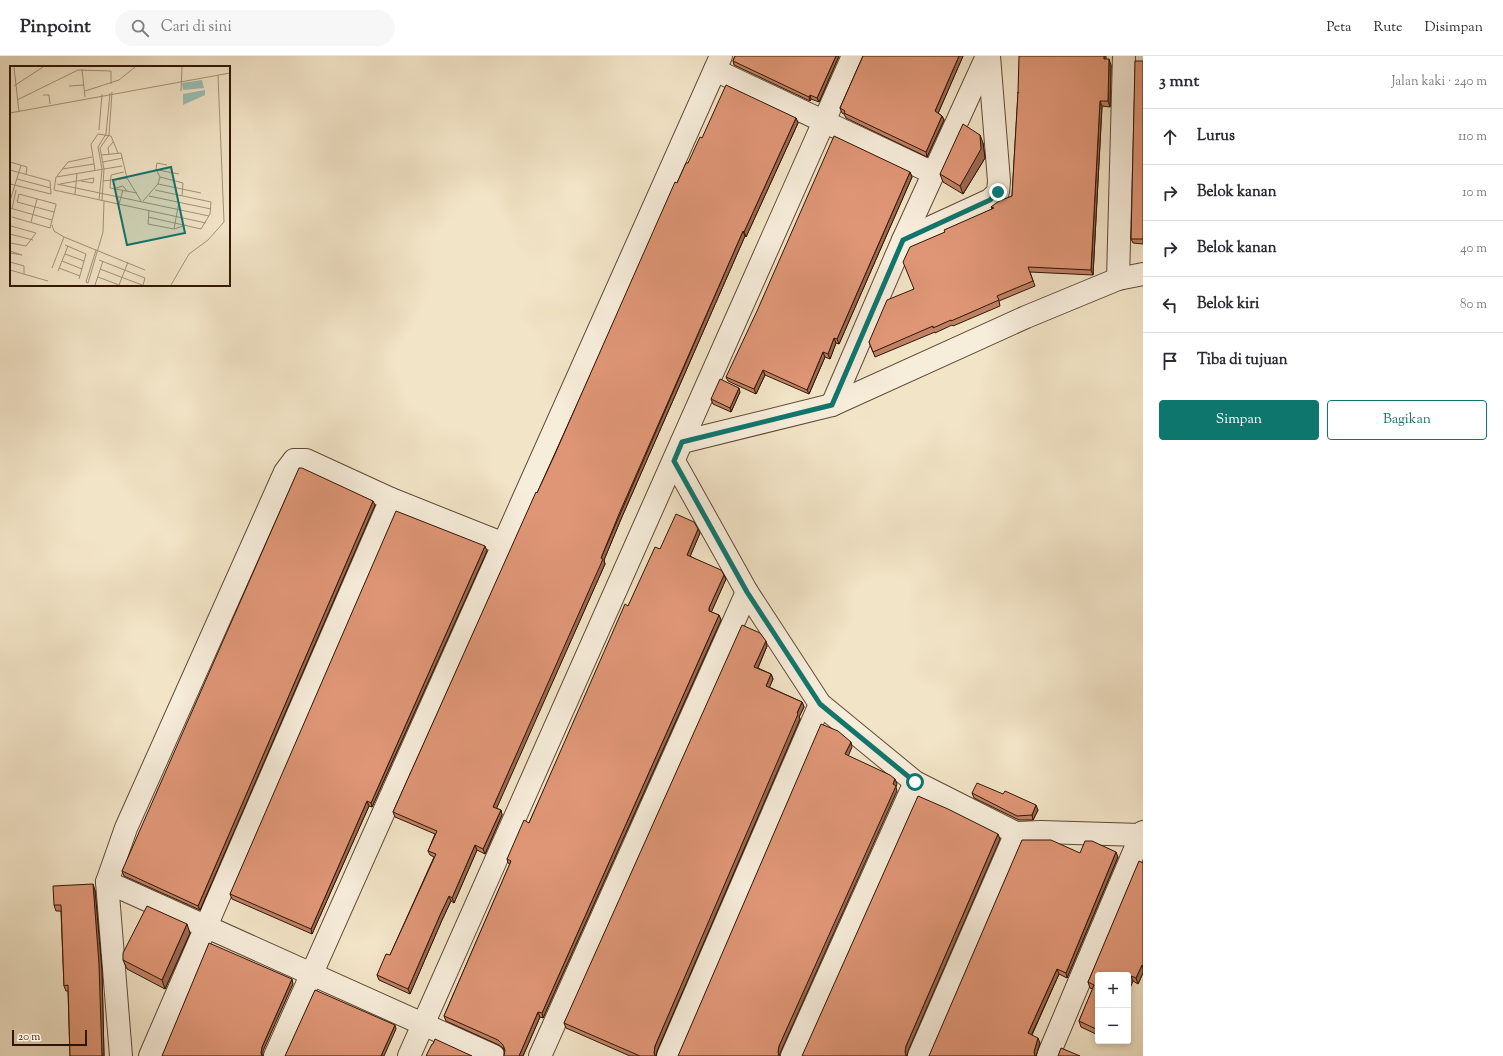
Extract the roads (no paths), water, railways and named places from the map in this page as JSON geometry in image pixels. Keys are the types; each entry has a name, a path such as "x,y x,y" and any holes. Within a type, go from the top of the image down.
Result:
{"street":[{"path":"409,1056 678,452 852,56"},
{"path":"832,405 903,240 988,56"},
{"path":"903,240 990,200 998,192 999,181 988,56"},
{"path":"1118,279 1124,56"},
{"path":"275,1056 718,63 823,121 933,173"},
{"path":"678,452 832,405 1026,317 1118,279 1143,274"},
{"path":"678,452 747,592 820,704 915,782 1016,833 1142,834 1048,1056"},
{"path":"121,1056 107,882 126,828 285,472 294,460 306,460 391,499 504,544"},
{"path":"150,1056 391,499"},
{"path":"540,1056 747,592"},
{"path":"668,1056 820,704"},
{"path":"792,1056 915,782"},
{"path":"919,1056 1016,833"},
{"path":"107,882 494,1056"}]}
